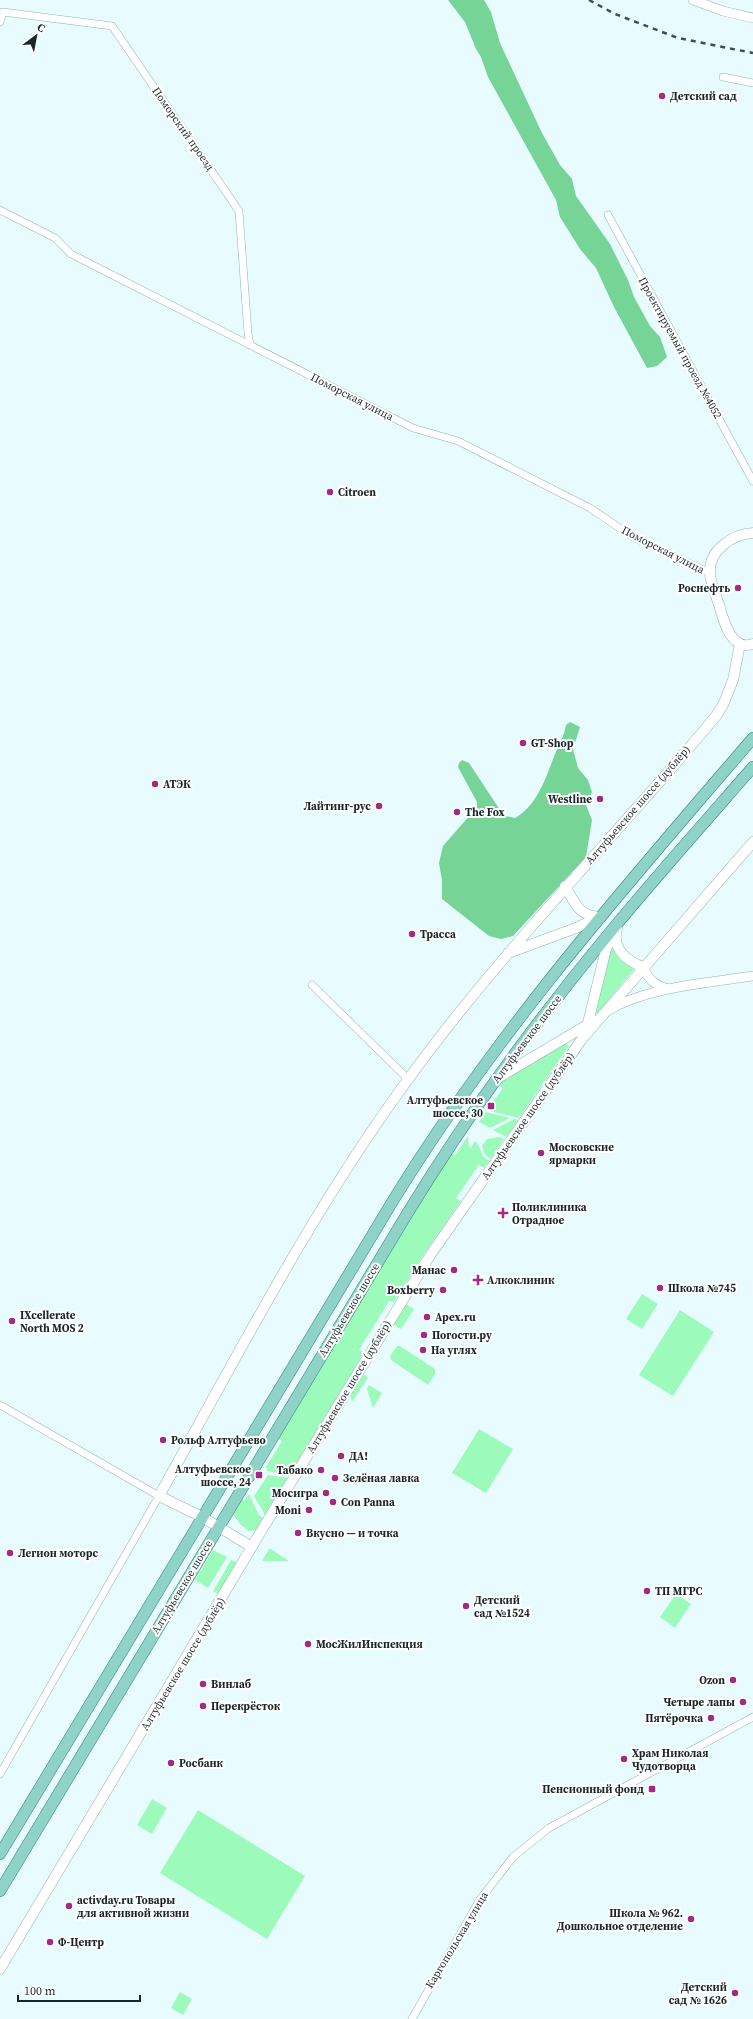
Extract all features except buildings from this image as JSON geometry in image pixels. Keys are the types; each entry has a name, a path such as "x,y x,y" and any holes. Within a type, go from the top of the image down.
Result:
{"main road":[{"path":"753,533 744,533 728,540 717,552 711,562 710,573 728,631 734,640 740,644 753,644"},
{"name":"Алтуфьевское шоссе (дублёр)","path":"159,1496 315,1219 349,1164 408,1079 507,953 716,716 728,694 733,680 740,644"},
{"name":"Алтуфьевское шоссе","path":"0,1854 419,1159 516,1021 599,917 753,738"},
{"name":"Алтуфьевское шоссе","path":"0,1891 418,1195 498,1078 542,1017 618,923 753,766"},
{"name":"Алтуфьевское шоссе (дублёр)","path":"0,1969 252,1547 431,1254 582,1040 643,967 753,842"},
{"path":"565,886 582,913 589,916 599,917"},
{"path":"507,953 576,928 599,917"},
{"path":"618,923 616,932 619,948 625,957 643,967"},
{"path":"582,1040 588,1024 606,949 618,923"},
{"path":"498,1078 607,1011"},
{"path":"159,1496 202,1517 252,1547"}],"street":[{"path":"693,0 753,18"},
{"name":"Поморский проезд","path":"0,22 4,12 112,26 239,211 250,345"},
{"path":"723,77 753,83"},
{"name":"Поморская улица","path":"0,210 55,238 71,254 413,428 458,441 590,508 633,537 710,573"},
{"name":"Проектируемый проезд №4052","path":"608,215 753,481"},
{"path":"643,967 647,976 656,984 664,988 675,989"},
{"path":"607,1011 626,1000 675,989 753,976"},
{"path":"312,985 408,1079"},
{"path":"0,1406 159,1496 0,1774"},
{"name":"Каргопольская улица","path":"412,2019 479,1901 513,1857 549,1828 753,1717"}],"green space":[{"path":"448,0 484,0 491,12 500,43 542,133 560,165 572,179 576,196 610,244 628,280 634,297 650,326 660,337 667,357 657,366 647,368 614,307 596,268 580,249 560,217 556,200 488,77 481,57 476,49 465,22"},
{"path":"570,722 580,727 573,749 578,768 588,780 592,792 586,805 592,820 586,857 513,936 501,939 489,936 442,899 442,880 439,863 443,846 477,807 477,802 458,767 459,763 462,760 469,763 500,810 506,816 515,818 530,806 540,790 562,740 566,725"},
{"path":"611,946 620,960 634,969 597,1014 596,1012"},
{"path":"566,1043 569,1046 519,1118 490,1111 494,1105 492,1103 503,1088 499,1085 502,1081"},
{"path":"486,1112 510,1118 490,1128 479,1122"},
{"path":"514,1119 518,1120 506,1137 493,1130"},
{"path":"468,1136 469,1147 471,1148 475,1141 482,1154 489,1161 484,1168 479,1165 456,1198 461,1201 426,1251 394,1302 389,1301 359,1350 364,1352 290,1475 267,1471 266,1467 282,1441 277,1438 451,1152 455,1155"},
{"path":"499,1137 504,1139 491,1159 485,1155 482,1146 487,1139"},
{"path":"642,1294 658,1304 642,1329 626,1319"},
{"path":"406,1304 414,1309 401,1329 393,1324"},
{"path":"680,1310 714,1332 673,1396 639,1375"},
{"path":"397,1346 400,1346 435,1369 435,1374 428,1385 391,1360 390,1356"},
{"path":"363,1374 368,1378 352,1402 350,1395"},
{"path":"369,1385 382,1393 373,1408 367,1389"},
{"path":"479,1429 513,1449 486,1493 452,1473"},
{"path":"268,1475 288,1478 265,1515 254,1496"},
{"path":"249,1494 259,1515 263,1518 256,1530 249,1531 240,1524 233,1514 240,1498 244,1501"},
{"path":"269,1549 271,1549 289,1561 262,1561"},
{"path":"213,1550 227,1557 208,1588 195,1580"},
{"path":"231,1560 239,1563 220,1595 213,1591"},
{"path":"676,1594 691,1604 675,1628 660,1617"},
{"path":"152,1799 167,1808 152,1834 137,1825"},
{"path":"198,1810 305,1876 267,1939 160,1873"},
{"path":"180,1992 192,1999 183,2015 171,2008"}],"railway":[{"path":"589,0 615,14 678,38 753,53"}],"place":[{"name":"Детский сад","path":"662,96"},
{"name":"Citroen","path":"330,492"},
{"name":"Роснефть","path":"738,588"},
{"name":"GT-Shop","path":"523,743"},
{"name":"АТЭК","path":"155,784"},
{"name":"Westline","path":"600,799"},
{"name":"Лайтинг-рус","path":"379,806"},
{"name":"The Fox","path":"457,812"},
{"name":"Трасса","path":"412,934"},
{"name":"Алтуфьевское шоссе, 30","path":"491,1106"},
{"name":"Московские ярмарки","path":"541,1153"},
{"name":"Поликлиника Отрадное","path":"503,1213"},
{"name":"Манас","path":"454,1270"},
{"name":"Алкоклиник","path":"478,1280"},
{"name":"Школа №745","path":"660,1288"},
{"name":"Boxberry","path":"443,1290"},
{"name":"Apex.ru","path":"427,1317"},
{"name":"IXcellerate North MOS 2","path":"12,1321"},
{"name":"Погости.ру","path":"424,1335"},
{"name":"На углях","path":"423,1350"},
{"name":"Рольф Алтуфьево","path":"163,1440"},
{"name":"ДА!","path":"341,1456"},
{"name":"Табако","path":"321,1470"},
{"name":"Алтуфьевское шоссе, 24","path":"259,1475"},
{"name":"Зелёная лавка","path":"335,1478"},
{"name":"Мосигра","path":"326,1493"},
{"name":"Con Panna","path":"333,1502"},
{"name":"Moni","path":"309,1510"},
{"name":"Вкусно — и точка","path":"298,1533"},
{"name":"Легион моторс","path":"10,1553"},
{"name":"ТП МГРС","path":"647,1591"},
{"name":"Детский сад №1524","path":"466,1606"},
{"name":"МосЖилИнспекция","path":"308,1644"},
{"name":"Ozon","path":"733,1680"},
{"name":"Винлаб","path":"203,1684"},
{"name":"Четыре лапы","path":"743,1702"},
{"name":"Перекрёсток","path":"203,1706"},
{"name":"Пятёрочка","path":"711,1718"},
{"name":"Храм Николая Чудотворца","path":"624,1759"},
{"name":"Росбанк","path":"171,1763"},
{"name":"Пенсионный фонд","path":"652,1789"},
{"name":"activday.ru Товары для активной жизни","path":"69,1906"},
{"name":"Школа № 962. Дошкольное отделение","path":"691,1919"},
{"name":"Ф-Центр","path":"50,1942"},
{"name":"Детский сад № 1626","path":"735,1993"}]}
